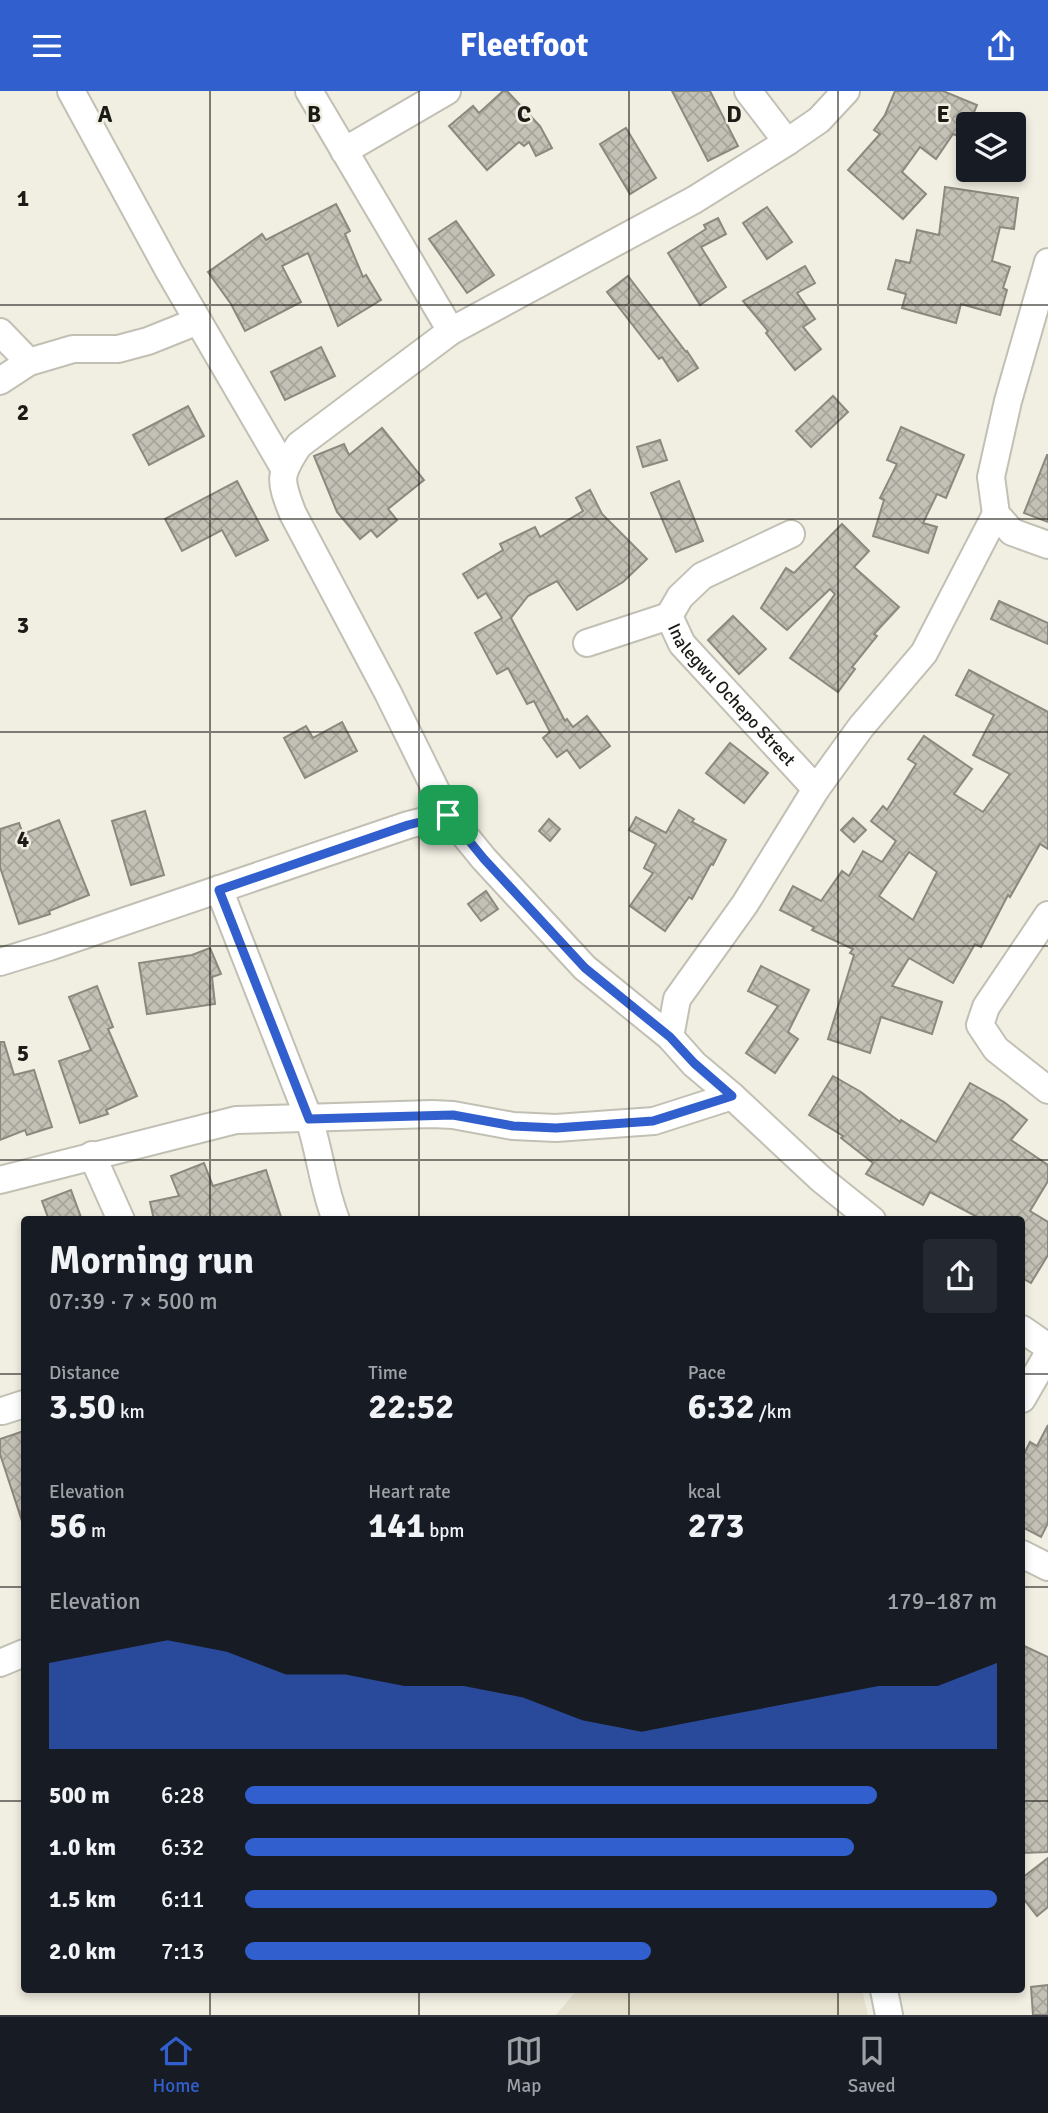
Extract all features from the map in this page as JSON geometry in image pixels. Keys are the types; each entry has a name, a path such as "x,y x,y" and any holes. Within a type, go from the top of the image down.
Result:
{"street":[{"path":"71,91 198,321 284,468"},
{"path":"309,91 451,331"},
{"path":"344,151 447,91"},
{"path":"748,91 787,142"},
{"path":"846,91 819,120 694,200 451,331 299,445 284,468 283,490 448,815 484,859 585,968 670,1037 694,1063 821,1179 867,1216"},
{"path":"1048,262 1008,401 991,477 996,514 1012,532 1048,544"},
{"path":"0,381 29,362 73,349 118,349 148,341 198,321"},
{"path":"0,332 29,362"},
{"path":"670,1037 677,999 745,904 816,789 861,727 924,653 996,514"},
{"name":"Inalegwu Ochepo Street","path":"791,534 702,576 680,597 669,615 682,644 816,789"},
{"path":"587,643 669,615"},
{"path":"0,962 408,825 448,815"},
{"path":"219,890 309,1119 334,1216"},
{"path":"1048,915 986,1007 980,1025 996,1049 1048,1090"},
{"path":"0,1179 236,1120 453,1115 513,1126 556,1128 653,1121 732,1096"},
{"path":"92,1155 119,1216"},
{"path":"1025,1331 1048,1347"},
{"path":"1025,1394 1048,1354"},
{"path":"1025,1556 1048,1567"},
{"path":"0,1663 21,1654"},
{"path":"885,1993 889,2015"}],"shaded area":[{"path":"574,1993 863,1993 868,2015 556,2015"}],"building":[{"path":"503,91 507,91 540,126 552,148 536,156 529,142 524,146 519,142 487,170 449,126 473,106 479,113"},
{"path":"672,91 710,91 738,146 708,161"},
{"path":"895,91 943,91 977,105 974,112 956,112 956,135 953,134 936,159 920,147 902,172 926,194 903,219 848,170 880,134 874,130 885,115"},
{"path":"626,128 656,178 630,194 600,144"},
{"path":"945,187 1018,198 1014,229 1000,227 992,261 1010,267 1003,288 1007,290 1000,315 961,304 956,323 902,308 906,294 888,289 896,260 910,263 917,230 939,235"},
{"path":"336,204 350,231 345,234 363,277 366,275 381,300 338,326 308,253 282,266 301,302 245,331 231,304 208,272 262,234 266,240"},
{"path":"767,207 792,242 767,259 743,223"},
{"path":"718,218 726,234 701,247 726,287 700,305 668,253 706,229 704,225"},
{"path":"456,221 494,275 467,293 429,239"},
{"path":"805,266 815,283 797,293 815,319 803,327 821,349 795,370 743,301"},
{"path":"628,276 698,368 678,381 662,357 659,359 607,292"},
{"path":"321,347 335,376 285,400 271,372"},
{"path":"833,396 848,412 811,447 796,431"},
{"path":"188,406 204,436 149,465 133,435"},
{"path":"901,427 964,455 946,498 937,494 923,523 937,527 928,553 873,536 884,500 880,498 897,464 887,460"},
{"path":"382,428 424,480 388,509 397,520 377,537 371,530 360,539 337,512 314,456 344,444 349,455"},
{"path":"660,440 667,460 643,467 637,447"},
{"path":"1048,455 1048,522 1024,513"},
{"path":"237,481 268,540 236,556 222,530 182,551 165,519"},
{"path":"679,481 703,541 676,552 651,493"},
{"path":"590,490 602,514 647,559 623,582 577,610 557,581 528,596 511,618 565,721 567,719 573,727 587,716 610,746 580,768 567,750 557,757 543,738 550,732 534,701 527,704 508,668 497,674 475,633 502,618 486,593 478,598 463,574 503,550 500,544 535,527 540,537 583,511 576,498"},
{"path":"842,524 869,551 854,567 899,607 874,634 877,636 852,667 855,669 838,692 790,658 835,594 830,589 787,630 761,608 786,568 794,573"},
{"path":"999,601 1048,623 1048,644 991,619"},
{"path":"733,616 766,649 739,674 708,640"},
{"path":"969,670 1048,712 1048,849 1040,844 1010,897 1008,895 981,947 975,944 953,983 909,958 892,986 942,1002 932,1034 881,1017 870,1053 828,1039 854,955 850,953 853,949 812,930 814,927 780,910 793,886 821,901 842,871 849,876 863,851 882,862 896,841 871,821 883,806 887,810 916,764 908,759 924,736 972,769 954,794 983,812 1010,774 973,755 994,715 956,695","holes":["909,852 937,872 913,920 879,896"]},
{"path":"342,722 357,751 305,778 284,738 306,726 313,738"},
{"path":"730,743 768,773 744,803 706,773"},
{"path":"679,810 694,819 692,822 726,840 692,899 689,897 665,931 630,906 653,873 644,868 656,844 629,830 636,817 666,833"},
{"path":"145,811 164,875 131,885 112,821"},
{"path":"853,818 866,830 854,842 841,830"},
{"path":"549,819 560,829 550,841 539,831"},
{"path":"59,820 89,895 49,911 50,914 19,924 0,867 0,829 19,823 23,834"},
{"path":"486,891 498,909 481,921 468,904"},
{"path":"210,948 221,974 212,977 215,1004 147,1014 139,963 192,955"},
{"path":"761,966 809,990 788,1032 798,1039 775,1073 746,1053 778,1006 748,991"},
{"path":"97,986 113,1027 108,1029 137,1096 106,1110 108,1114 80,1123 59,1061 91,1050 69,997"},
{"path":"0,1042 4,1042 14,1075 34,1070 52,1127 27,1135 25,1130 0,1140"},
{"path":"833,1076 861,1092 900,1122 901,1120 936,1142 970,1083 1004,1102 1027,1120 1011,1140 1048,1165 1048,1181 1030,1211 1048,1222 1048,1255 1031,1283 1025,1280 1025,1216 975,1216 930,1192 923,1205 866,1174 873,1163 841,1138 843,1136 809,1115"},
{"path":"204,1163 213,1186 266,1170 281,1216 153,1216 150,1202 179,1196 171,1176"},
{"path":"71,1190 81,1216 48,1216 42,1201"},
{"path":"1048,1425 1048,1523 1041,1537 1025,1529 1025,1452 1030,1442 1037,1446"},
{"path":"21,1432 21,1518 0,1454 0,1439"},
{"path":"1025,1646 1048,1657 1048,1852 1025,1853"},
{"path":"1048,1858 1048,1907 1037,1916 1025,1901 1025,1876"},
{"path":"1048,1985 1048,2015 1033,2015 1031,1987"}],"route":[{"path":"448,815 484,859 585,968 670,1037 694,1063 732,1096 653,1121 556,1128 513,1126 432,1114 309,1119 219,890 408,825 448,815"}]}
